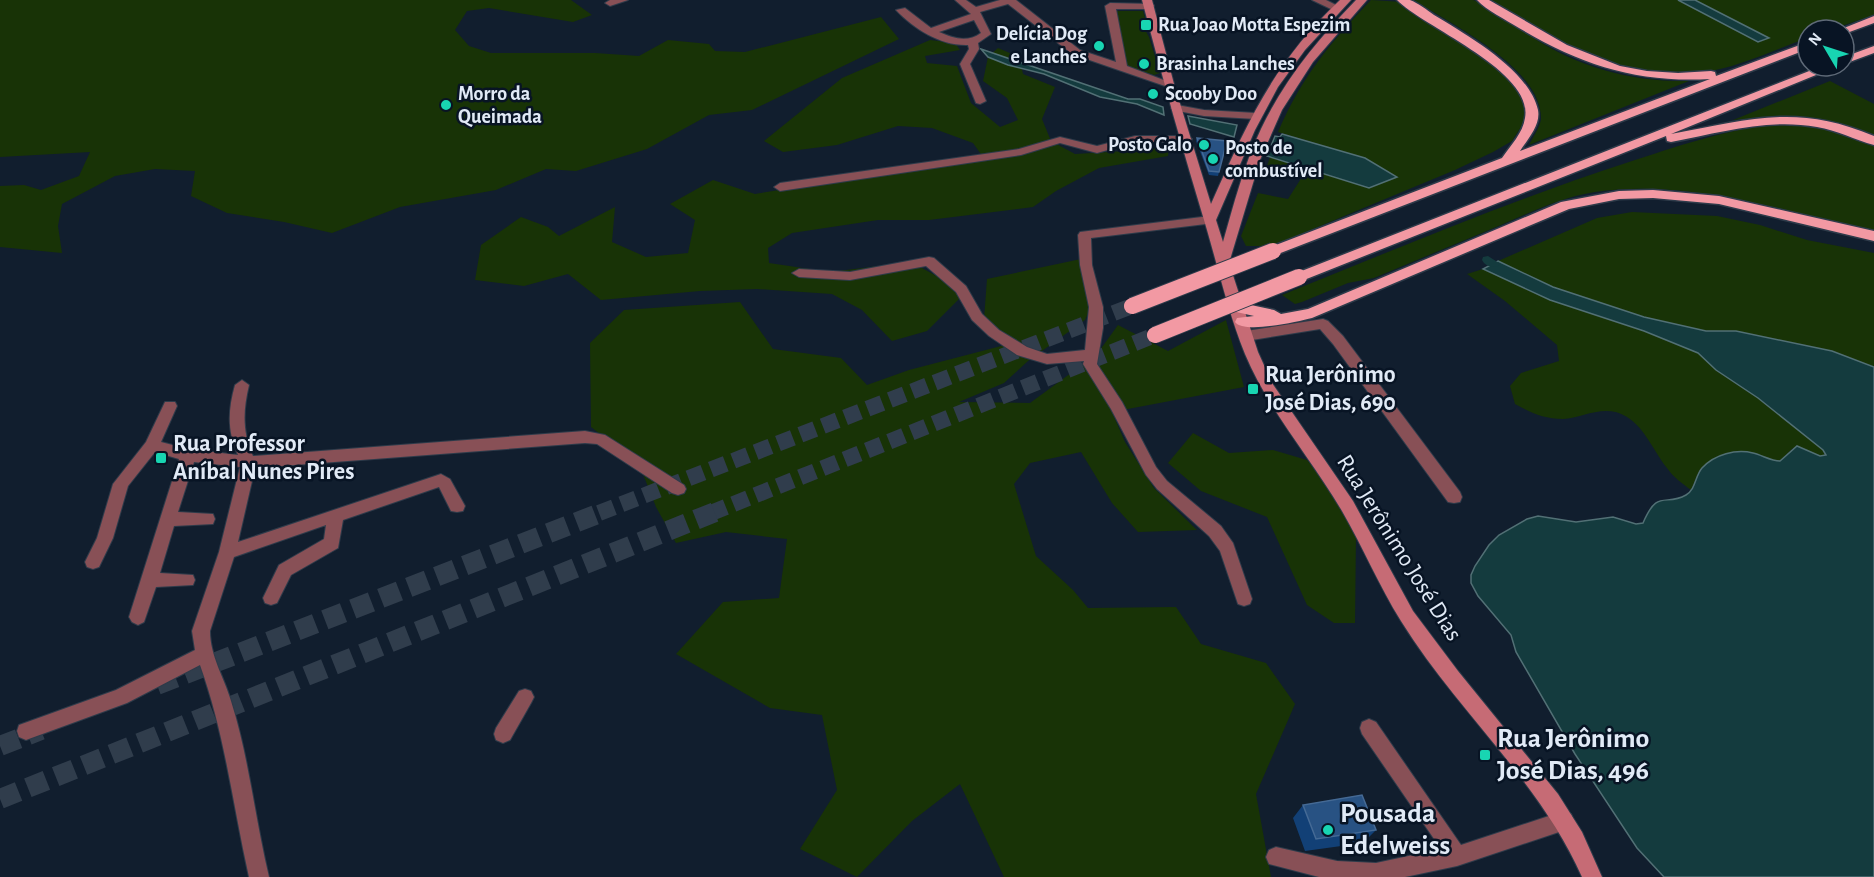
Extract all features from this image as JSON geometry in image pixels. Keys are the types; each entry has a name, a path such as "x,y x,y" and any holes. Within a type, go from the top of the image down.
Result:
{"highway":[{"path":"1402,0 1506,69 1528,98 1533,112 1530,125 1507,160"},
{"path":"1482,0 1565,50 1622,70 1671,77 1736,72"},
{"path":"1856,26 1874,19"},
{"path":"1856,56 1874,49"},
{"path":"1132,306 1796,50"},
{"path":"1155,335 1802,78"},
{"path":"1635,145 1757,121 1780,120 1834,127 1874,141"},
{"path":"1241,322 1286,319 1312,313 1566,206 1619,195 1653,194 1719,200 1874,236"}],"main road":[{"path":"1223,262 1266,129 1285,93 1329,34 1362,0"},
{"name":"Rua Jerônimo José Dias","path":"1148,3 1169,84 1241,322 1266,385 1347,506 1407,616 1564,821 1592,877"},
{"path":"1234,225 1221,226 1210,220 1256,116 1284,70 1342,4"},
{"path":"1316,31 1329,34"}],"street":[{"path":"610,3 623,0"},
{"path":"901,10 930,32 956,41 973,43 986,34 974,13 960,0"},
{"path":"930,32 1010,0 1076,52 1169,84"},
{"path":"1317,0 1342,4"},
{"path":"1122,68 1106,3 1148,3"},
{"path":"973,43 974,49 965,64 980,101"},
{"path":"1177,108 1204,113 1256,116"},
{"path":"780,187 1021,152 1060,140 1097,150 1135,139 1186,139"},
{"path":"1210,220 1084,235 1086,265 1096,307 1096,328 1090,355 1092,368 1117,406 1151,471 1162,485 1215,531 1227,548 1244,599"},
{"path":"799,273 850,276 893,266 929,261 961,289 977,317 994,333 1023,351 1047,359 1090,355"},
{"path":"1312,313 1338,340 1454,497"},
{"path":"1241,322 1323,324"},
{"path":"242,385 238,397 237,432 239,445 249,462 227,552 201,631 201,644 222,700 259,877"},
{"path":"93,562 105,538 121,484 152,445 170,406"},
{"path":"152,445 188,455 249,462 585,437 600,440 678,489"},
{"path":"138,617 188,455"},
{"path":"227,552 334,518 441,480 445,483 457,506"},
{"path":"271,598 285,570 332,543 334,518"},
{"path":"168,519 207,519"},
{"path":"150,580 187,580"},
{"path":"26,731 121,697 206,654"},
{"path":"503,734 525,698"},
{"path":"1369,728 1457,856"},
{"path":"1276,857 1337,871 1376,873 1457,856 1564,821"}],"green space":[{"path":"0,0 571,0 592,15 573,22 489,8 467,11 455,30 469,46 491,53 595,53 639,56 668,40 709,44 715,51 745,52 881,17 899,39 752,110 709,115 647,149 576,171 546,169 496,190 400,207 332,233 284,222 227,213 191,196 195,171 155,169 115,176 62,204 58,226 62,253 0,247 0,186 24,185 41,190 79,176 90,152 0,157"},
{"path":"1371,0 1403,2 1492,63 1507,76 1520,94 1526,106 1526,119 1512,141 1455,170 1272,246 1246,246 1241,236 1258,193 1288,199 1302,177 1267,166 1270,157 1369,188 1397,177 1365,158 1278,132 1297,94 1318,61"},
{"path":"1414,0 1473,0 1550,48 1588,65 1627,76 1689,81 1529,145 1541,119 1537,100 1527,82 1492,50"},
{"path":"1487,0 1874,0 1874,15 1856,21 1856,18 1796,18 1796,43 1730,67 1704,72 1675,74 1644,72 1615,66 1587,56"},
{"path":"1116,11 1143,11 1145,18 1143,26 1149,37 1160,73 1154,75 1126,66"},
{"path":"930,40 955,43 960,50 925,56 927,63 957,66 971,103 1000,127 1018,120 1007,98 983,81 988,57 998,48 1019,57 1023,74 1055,87 1042,119 1051,141 1075,154 1143,150 1169,145 1168,156 1099,168 1056,191 1033,207 929,220 878,220 792,233 768,248 769,263 830,272 911,262 942,279 962,296 927,331 892,341 862,310 832,294 757,289 700,291 601,300 568,274 524,286 475,280 481,245 521,217 548,227 559,236 615,207 612,242 646,257 688,253 695,220 670,204 713,180 755,194 983,157 973,143 932,128 898,126 837,145 783,152 764,141 842,78"},
{"path":"1830,81 1874,104 1874,136 1837,124 1804,119 1733,120"},
{"path":"1793,123 1842,133 1874,145 1874,232 1771,206 1701,193 1666,189 1595,192 1571,197 1547,206 1374,278 1348,283 1302,302 1295,304 1282,295 1453,226 1582,178 1708,137 1751,128"},
{"path":"1632,212 1717,216 1760,225 1807,240 1874,253 1874,367 1832,351 1736,331 1706,331 1644,317 1553,287 1498,261 1597,218"},
{"path":"1081,259 1089,311 1085,320 1028,361 1004,383 959,402 1030,403 1097,354 1118,325 1168,351 1226,320 1244,387 1112,412 1125,442 1154,488 1197,530 1138,532 1112,503 1081,452 1030,463 1014,484 1036,556 1073,590 1088,608 1176,607 1201,644 1266,663 1295,704 1256,794 1271,877 1004,877 960,784 912,821 857,877 800,849 837,790 822,715 770,708 676,654 723,602 779,598 787,539 726,532 676,543 656,507 639,464 591,427 590,343 624,310 740,302 773,349 841,358 867,385 909,370 1005,345 984,319 987,279"},
{"path":"1483,269 1550,300 1644,331 1698,353 1716,370 1758,398 1823,450 1825,457 1793,448 1776,462 1746,453 1728,454 1701,469 1691,490 1669,471 1633,422 1619,413 1602,411 1556,419 1538,415 1515,404 1510,386 1521,373 1559,361 1557,345 1505,301 1467,274"},
{"path":"1193,433 1229,453 1273,450 1307,460 1330,487 1356,535 1355,623 1334,623 1307,605 1267,517 1201,491 1168,463"}],"shaded area":[{"path":"1678,0 1695,0 1769,38 1758,42"},
{"path":"981,49 1128,99 1140,99 1163,107 1164,115 1137,104 1100,97 1044,74 1008,65 988,57"},
{"path":"1188,116 1237,125 1234,137 1190,124"},
{"path":"1282,134 1365,158 1397,177 1369,188 1267,156 1275,136 1280,137"},
{"path":"1498,261 1553,287 1644,317 1706,331 1736,331 1832,351 1874,367 1874,877 1664,877 1637,848 1575,754 1516,652 1511,635 1478,596 1471,583 1471,575 1475,566 1499,535 1527,519 1538,516 1576,522 1613,517 1636,524 1643,523 1648,512 1658,502 1686,495 1694,486 1702,468 1719,456 1733,452 1746,452 1780,461 1797,446 1820,456 1826,455 1823,450 1758,398 1716,370 1698,353 1644,331 1550,300 1483,269"}],"building":[{"name":"Posto de combustível","path":"1197,138 1227,141 1219,172 1209,171"},
{"path":"1362,795 1376,830 1316,839 1303,805"}],"waterway":[{"path":"1488,260 1493,263"}],"tunnel":[{"path":"599,513 1132,306"},
{"path":"711,513 1155,335"},
{"path":"157,685 603,512"},
{"path":"0,799 715,512"},
{"path":"0,746 41,730"}],"place":[{"name":"Rua Joao Motta Espezim","path":"1146,25"},
{"name":"Delícia Dog e Lanches","path":"1099,46"},
{"name":"Brasinha Lanches","path":"1144,64"},
{"name":"Scooby Doo","path":"1153,94"},
{"name":"Morro da Queimada","path":"446,105"},
{"name":"Posto Galo","path":"1204,145"},
{"name":"Posto de combustível","path":"1213,159"},
{"name":"Rua Jerônimo José Dias, 690","path":"1253,389"},
{"name":"Rua Professor Aníbal Nunes Pires","path":"161,458"},
{"name":"Rua Jerônimo José Dias, 496","path":"1485,755"},
{"name":"Pousada Edelweiss","path":"1328,830"}]}
